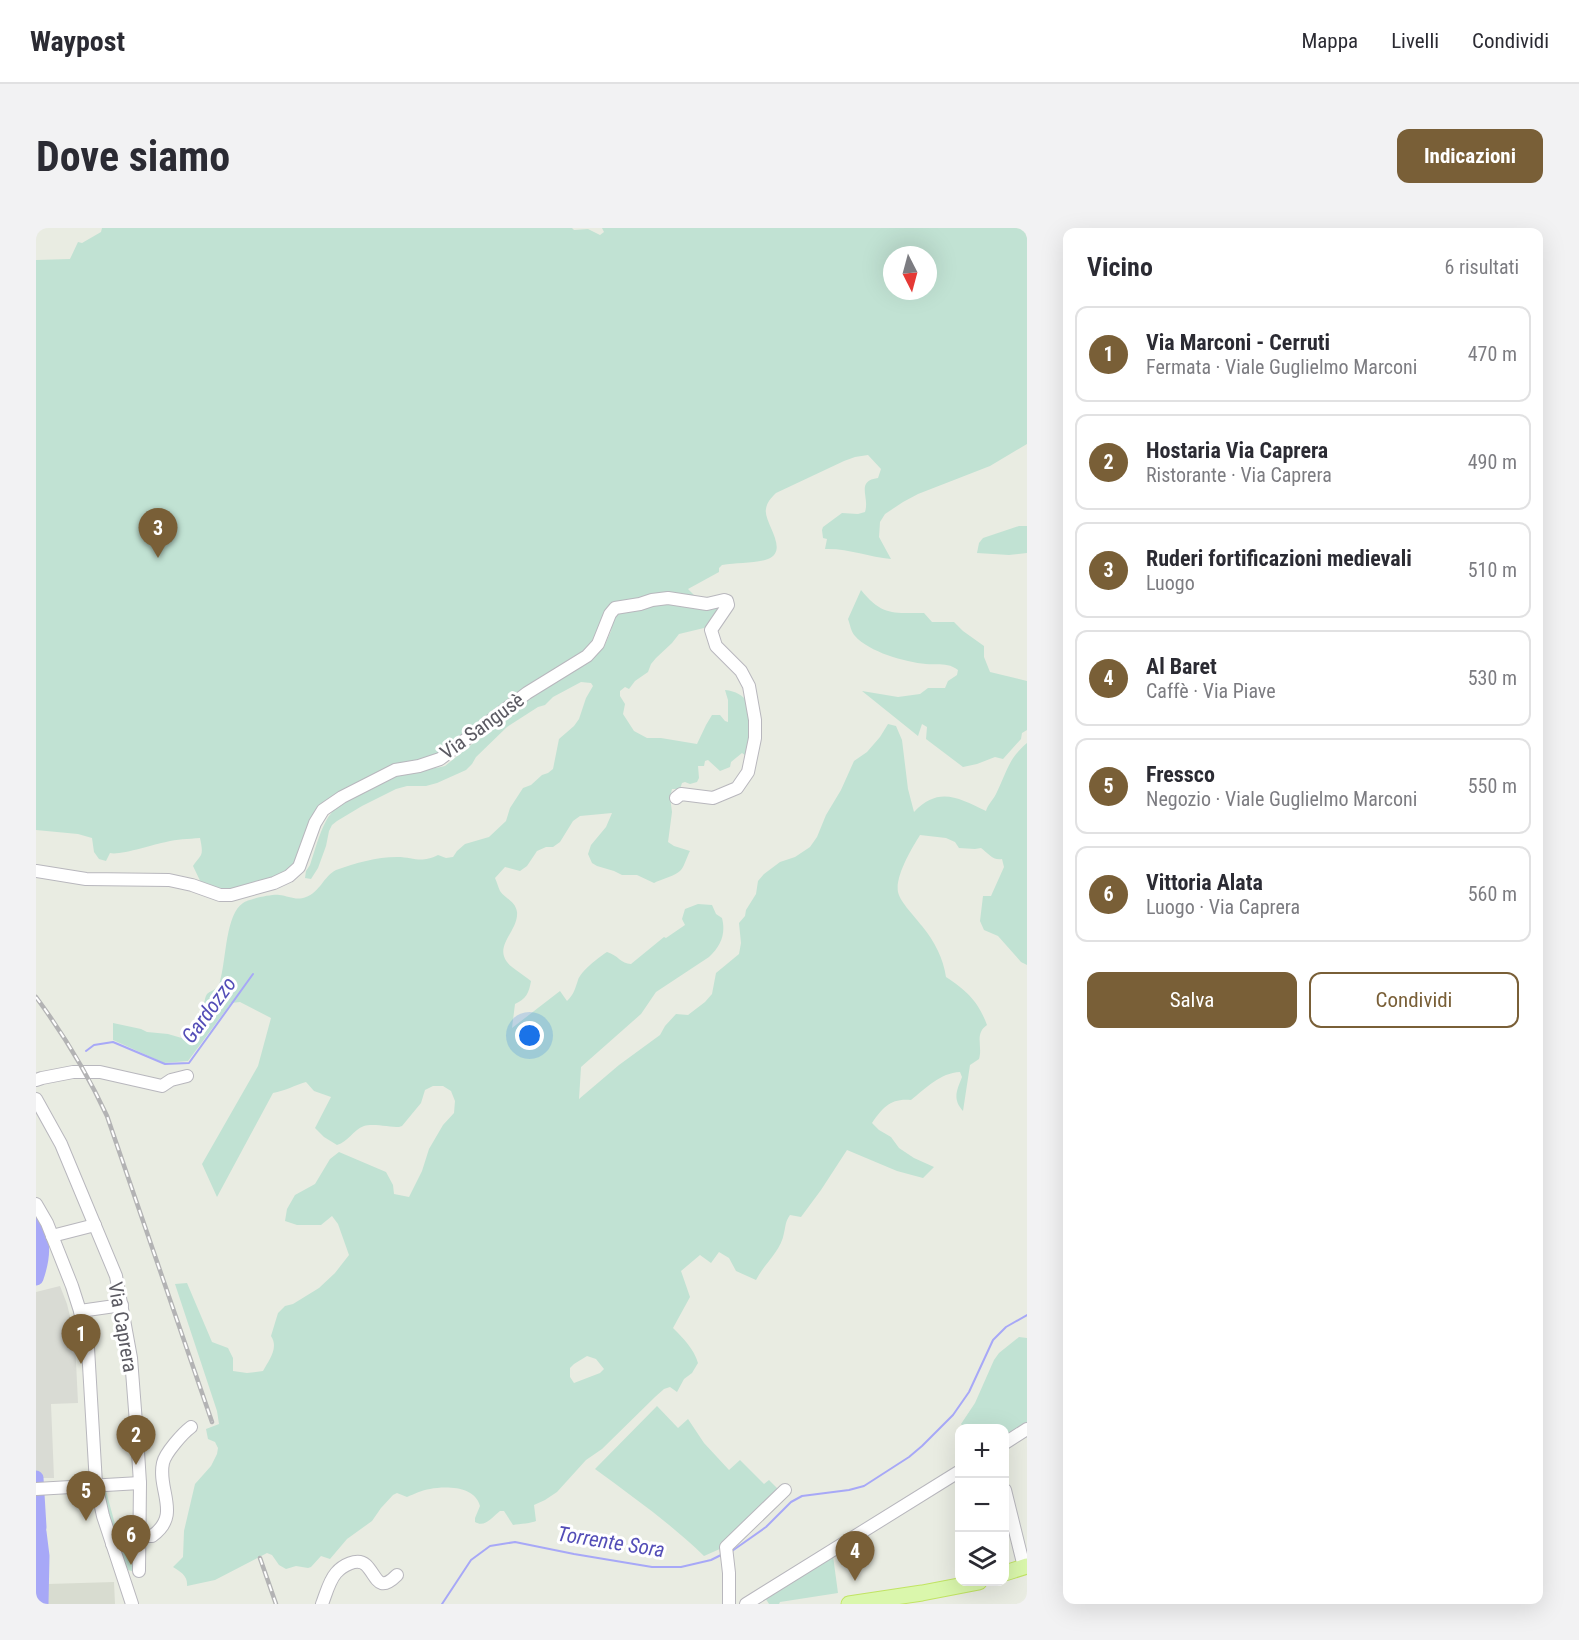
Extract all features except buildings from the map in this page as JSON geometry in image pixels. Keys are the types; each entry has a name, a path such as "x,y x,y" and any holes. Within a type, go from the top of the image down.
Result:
{"main road":[{"path":"1009,1572 1026,1566"},
{"path":"849,1604 958,1586"}],"street":[{"name":"Via Sangusè","path":"36,871 86,879 169,880 231,896 274,883 289,876 299,867 322,810 395,770 419,766 440,759 527,693 587,656 598,644 610,614 615,608 668,598 707,604 724,600 728,605 711,630 716,646 741,671 749,686 755,720 755,738 748,772 737,788 725,794 713,798 681,794 676,798"},
{"path":"36,1080 84,1072 100,1072 162,1086 171,1080 187,1076"},
{"name":"Via Caprera","path":"36,1099 61,1144 116,1276 131,1358 140,1483 139,1571"},
{"path":"36,1204 52,1236 80,1311 88,1348 99,1502 133,1601"},
{"path":"52,1236 95,1225"},
{"path":"80,1311 122,1305"},
{"path":"112,1544 152,1536 162,1527 168,1508 163,1485 163,1461 166,1453 181,1434 191,1427"},
{"path":"1009,1440 1027,1429"},
{"path":"746,1604 955,1474"},
{"path":"38,1489 140,1483"},
{"path":"729,1604 727,1545 785,1490"},
{"path":"1009,1504 1026,1566"},
{"path":"322,1604 335,1574 354,1562 362,1562 378,1581 383,1583 391,1581 398,1575"}],"shaded area":[{"path":"60,1286 76,1341 78,1403 51,1404 54,1478 36,1478 36,1292"},
{"path":"114,1582 115,1604 48,1604 48,1584"}],"green space":[{"path":"102,228 572,228 574,230 588,229 600,235 604,232 602,228 1027,228 1027,444 990,466 918,494 885,514 880,522 879,537 891,559 825,549 827,539 823,538 823,527 842,513 865,512 865,486 867,482 878,478 881,469 868,455 844,461 776,493 768,502 766,509 776,543 777,549 774,555 762,561 722,565 719,572 688,589 703,604 621,604 604,638 453,754 371,783 323,817 306,863 234,897 204,889 193,866 202,853 200,838 174,840 129,851 110,853 106,861 99,859 94,852 92,838 78,834 36,830 36,260 70,259 78,242 82,243 101,232"},
{"path":"1019,526 1027,526 1027,553 1009,555 977,553 979,543 983,538"},
{"path":"861,590 882,609 896,613 924,613 932,622 954,622 984,646 984,657 990,672 1027,681 1027,730 1022,733 1021,739 1003,759 995,757 963,767 926,739 927,727 922,724 918,736 862,691 898,697 920,694 928,688 945,688 948,681 957,675 958,670 946,665 908,661 878,651 861,642 854,634 848,619"},
{"path":"656,601 722,604 704,628 679,634 651,664 648,672 635,681 629,689 625,687 620,691 625,704 623,714 634,731 647,738 697,744 712,715 720,715 728,722 728,700 725,690 737,693 745,699 752,716 749,758 742,753 731,762 730,767 720,771 708,760 705,761 704,766 698,766 697,782 690,784 685,782 682,783 680,789 672,789 668,842 690,851 684,866 672,876 654,883 637,875 622,875 592,863 588,854 591,845 606,827 612,813 580,816 573,821 560,842 553,847 537,851 527,866 520,871 505,867 495,878 500,891 512,902 517,912 503,953 512,967 531,981 526,995 515,1004 512,1028 560,991 567,1001 583,973 607,952 631,964 664,937 666,938 685,925 682,919 685,909 698,904 712,905 716,914 722,918 723,924 723,934 717,949 709,957 656,992 641,1014 581,1067 579,1099 619,1065 660,1035 676,1014 688,1015 712,994 716,973 739,954 741,943 739,923 756,894 758,881 780,862 795,857 810,847 854,761 867,752 888,724 896,726 902,740 908,789 914,812 923,804 940,797 958,799 986,811 1012,760 1027,743 1027,965 1021,962 998,936 984,930 980,921 983,896 991,896 1004,867 1002,859 993,858 981,848 959,848 955,842 946,838 920,835 899,878 898,892 908,910 935,944 946,977 971,997 980,1009 987,1025 980,1036 979,1059 970,1065 963,1111 957,1098 957,1090 962,1077 960,1072 940,1078 911,1100 898,1100 884,1108 872,1123 891,1137 899,1148 934,1167 923,1178 897,1171 847,1150 801,1217 790,1215 776,1252 756,1280 736,1271 729,1258 719,1252 711,1263 700,1255 681,1271 690,1297 673,1328 691,1348 698,1363 692,1373 684,1379 677,1392 670,1387 664,1389 602,1449 586,1460 557,1492 534,1505 536,1521 513,1525 504,1511 500,1511 485,1523 475,1522 480,1506 477,1499 472,1494 459,1489 430,1489 407,1497 397,1493 381,1508 372,1521 347,1539 330,1559 321,1556 311,1567 296,1566 286,1569 267,1553 215,1580 187,1586 185,1577 173,1567 183,1557 184,1531 195,1484 211,1466 217,1454 218,1448 215,1442 208,1439 206,1429 219,1424 217,1411 175,1284 187,1283 212,1342 228,1348 233,1358 233,1371 247,1373 263,1371 274,1349 271,1336 278,1313 285,1306 293,1304 319,1288 349,1255 338,1224 332,1216 321,1225 297,1225 285,1221 287,1209 295,1195 315,1184 330,1159 339,1152 386,1172 393,1185 394,1194 409,1197 422,1171 429,1149 443,1125 454,1113 455,1101 451,1091 443,1086 433,1086 425,1090 421,1103 402,1126 364,1126 337,1145 315,1128 331,1097 314,1091 306,1082 273,1093 217,1197 202,1164 258,1066 271,1018 240,1002 231,1003 188,1061 164,1063 113,1040 113,1023 185,1039 194,1026 207,994 216,989 219,984 230,926 237,909 246,901 276,895 302,898 311,895 332,873 344,867 389,857 422,860 438,855 446,858 453,857 465,844 489,837 506,821 510,808 523,788 553,769 559,739 579,719 593,686 591,683 581,682 507,727 466,770 426,786 407,786 396,789 337,821 329,831 318,868 311,879 305,878 326,821 341,804 364,789 390,777 445,766 540,689 604,647 611,631 614,614","holes":["587,1356 596,1359 604,1369 600,1373 574,1383 570,1377 570,1368"]},
{"path":"1019,1337 1027,1338 1027,1427 1009,1438 1009,1424 961,1424 975,1403 999,1353"},
{"path":"657,1406 678,1428 688,1419 704,1443 729,1470 740,1460 764,1484 769,1480 781,1492 722,1548 704,1556 665,1521 595,1469"},
{"path":"103,1490 106,1491 119,1539 116,1539 106,1510"},
{"path":"124,1549 134,1550 132,1571 128,1570 121,1554"},
{"path":"833,1556 838,1593 769,1604 764,1596"}],"waterway":[{"name":"Gardozzo","path":"86,1051 94,1045 113,1042 165,1064 189,1063 253,974"},
{"path":"36,1223 42,1251 36,1278"},
{"name":"Torrente Sora","path":"732,1551 766,1527 791,1502 802,1496 864,1486 909,1457 953,1415 969,1392 993,1340 1006,1327 1027,1315"},
{"path":"36,1478 39,1527 37,1540"},
{"path":"39,1532 42,1556 41,1604"},
{"name":"Torrente Sora","path":"442,1604 471,1560 490,1546 515,1542 652,1567 681,1567 711,1560 721,1555"}],"railway":[{"path":"36,997 74,1055 107,1116 212,1422"},
{"path":"260,1558 276,1604"}],"place":[{"name":"Ruderi fortificazioni medievali","path":"158,558"},
{"name":"Via Marconi - Cerruti","path":"81,1364"},
{"name":"Hostaria Via Caprera","path":"136,1465"},
{"name":"Fressco","path":"86,1521"},
{"name":"Vittoria Alata","path":"131,1565"},
{"name":"Al Baret","path":"855,1581"}]}
